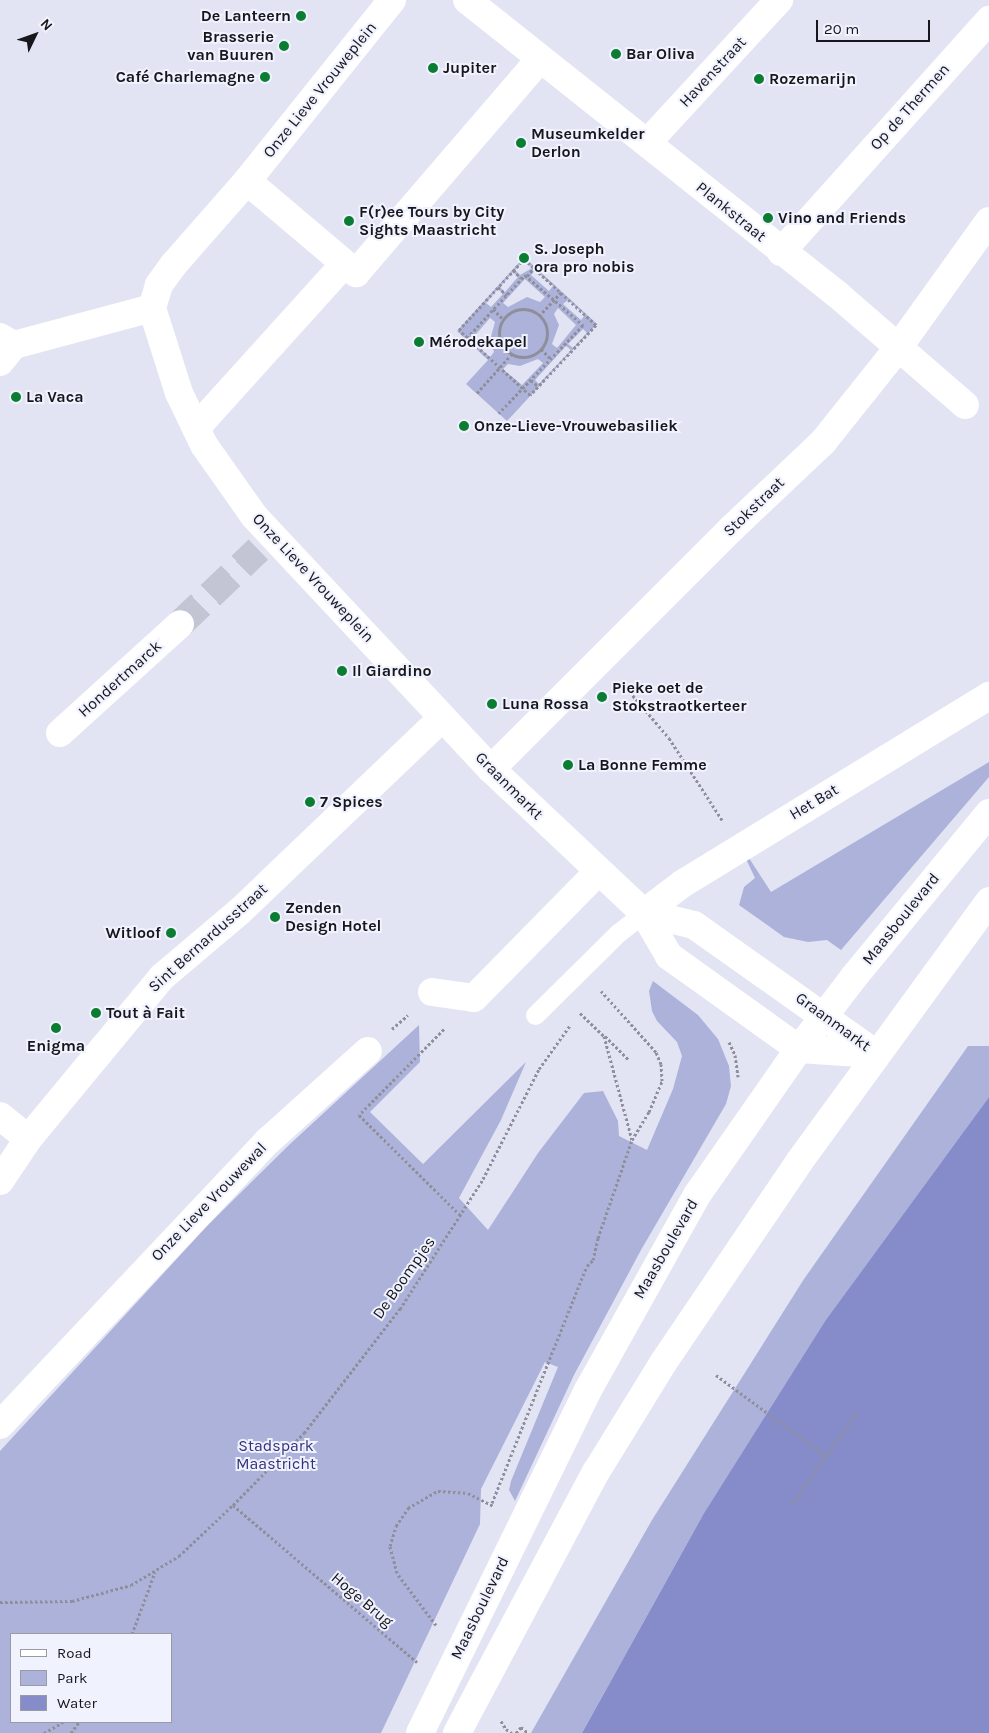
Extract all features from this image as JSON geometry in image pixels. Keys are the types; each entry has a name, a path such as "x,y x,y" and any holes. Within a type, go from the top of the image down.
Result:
{"street":[{"name":"Onze Lieve Vrouweplein","path":"392,0 247,181 174,264 159,285 152,308 179,394 196,428 265,543 442,718"},
{"path":"247,181 356,273 539,60 467,0"},
{"name":"Havenstraat","path":"647,143 779,0"},
{"name":"Op de Thermen","path":"781,252 851,171 989,20"},
{"name":"Plankstraat","path":"539,60 838,295 965,405"},
{"name":"Stokstraat","path":"492,769 731,529 823,442 898,348 989,222"},
{"path":"196,428 344,264"},
{"path":"5,348 152,308"},
{"name":"Hondertmarck","path":"60,733 180,624"},
{"name":"Het Bat","path":"644,913 682,884 989,696"},
{"name":"Graanmarkt","path":"442,718 598,872 644,913 669,956 799,1049 876,1054"},
{"name":"Sint Bernardusstraat","path":"0,1181 28,1139 162,977 239,912 442,718"},
{"name":"Maasboulevard","path":"420,1733 588,1390 644,1286 697,1195 799,1049 989,813"},
{"path":"432,992 474,998 598,872"},
{"path":"457,1733 614,1440 728,1264 876,1054 989,902"},
{"name":"Graanmarkt","path":"644,913 694,926 825,1016 876,1054"},
{"name":"Onze Lieve Vrouwewal","path":"0,1426 269,1140 368,1051"},
{"path":"0,1116 28,1139"}],"lane":[{"path":"535,1015 618,933 644,913"}],"path":[{"path":"524,259 596,324 530,396 459,330 514,270 524,259"},
{"path":"467,338 522,278 527,276 534,268"},
{"path":"514,270 522,278"},
{"path":"527,276 588,332"},
{"path":"498,287 507,294"},
{"path":"540,316 561,292"},
{"path":"493,309 503,318"},
{"path":"523,309 540,316 547,335 541,350 527,357 511,355 498,336 503,318 523,309"},
{"path":"499,414 566,343 587,316"},
{"path":"566,343 572,350"},
{"path":"541,350 551,359"},
{"path":"477,393 511,355"},
{"path":"531,380 538,386"},
{"path":"625,687 670,738 740,848"},
{"path":"597,994 606,983"},
{"path":"491,1506 587,1266 593,1260 598,1238 632,1140 649,1112 662,1081 661,1064 650,1044 600,990"},
{"path":"368,1051 432,992"},
{"path":"461,1216 359,1115 474,998"},
{"name":"De Boompjes","path":"0,1602 36,1603 92,1597 131,1586 155,1572 197,1541 304,1433 400,1309 461,1216 539,1068 587,1006"},
{"path":"580,1013 629,1060"},
{"path":"604,1036 632,1140"},
{"path":"727,1038 735,1055 738,1081"},
{"path":"716,1375 826,1456"},
{"path":"792,1504 858,1411"},
{"path":"439,1628 397,1573 390,1546 393,1533 408,1508 427,1496 446,1490 474,1496"},
{"name":"Hoge Brug","path":"232,1505 413,1659"},
{"path":"132,1633 155,1572"},
{"path":"44,1733 61,1723"},
{"path":"516,1733 521,1728 528,1733"},
{"path":"506,1729 512,1733"}],"green space":[{"path":"524,257 597,324 507,421 466,384 488,360 457,331","holes":["524,260 532,268 520,275 515,270","535,270 553,286 549,291 531,275","513,272 518,277 505,292 500,287","525,279 545,297 540,302 527,297 508,307 503,303","498,289 503,294 491,307 486,303","568,300 585,315 581,320 563,304","558,308 576,325 557,348 552,344 559,325 554,314","490,318 495,322 490,340 494,352 490,357 471,340","583,329 587,333 573,348 568,344","566,346 571,350 539,384 535,380","538,359 543,363 522,385 503,369 508,364 520,366"]},
{"path":"989,762 989,777 841,950 827,940 808,942 784,937 739,905 744,887 755,878 746,859 749,858 771,892"},
{"name":"Stadspark Maastricht","path":"653,981 698,1015 718,1039 729,1066 731,1086 726,1104 641,1250 574,1375 515,1501 509,1490 511,1481 558,1367 545,1362 481,1489 480,1524 381,1733 0,1733 0,1451 207,1226 289,1145 419,1025 420,1062 370,1112 423,1164 526,1062 501,1120 459,1198 488,1230 538,1153 584,1093 603,1091 618,1121 619,1136 647,1150 673,1089 682,1056 677,1042 657,1021 652,1011 649,991"},
{"path":"968,1046 989,1046 989,1097 825,1321 704,1513 582,1733 531,1733 652,1520 804,1279"}],"water":[{"path":"989,1097 989,1733 582,1733 704,1513 825,1321"}],"tunnel":[{"path":"180,624 258,550"}],"place":[{"name":"De Lanteern","path":"301,16"},
{"name":"Brasserie van Buuren","path":"284,46"},
{"name":"Bar Oliva","path":"616,54"},
{"name":"Jupiter","path":"433,68"},
{"name":"Café Charlemagne","path":"265,77"},
{"name":"Rozemarijn","path":"759,79"},
{"name":"Museumkelder Derlon","path":"521,143"},
{"name":"Vino and Friends","path":"768,218"},
{"name":"F(r)ee Tours by City Sights Maastricht","path":"349,221"},
{"name":"S. Joseph ora pro nobis","path":"524,258"},
{"name":"Mérodekapel","path":"419,342"},
{"name":"La Vaca","path":"16,397"},
{"name":"Onze-Lieve-Vrouwebasiliek","path":"464,426"},
{"name":"Il Giardino","path":"342,671"},
{"name":"Pieke oet de Stokstraotkerteer","path":"602,697"},
{"name":"Luna Rossa","path":"492,704"},
{"name":"La Bonne Femme","path":"568,765"},
{"name":"7 Spices","path":"310,802"},
{"name":"Zenden Design Hotel","path":"275,917"},
{"name":"Witloof","path":"171,933"},
{"name":"Tout à Fait","path":"96,1013"},
{"name":"Enigma","path":"56,1028"}]}
